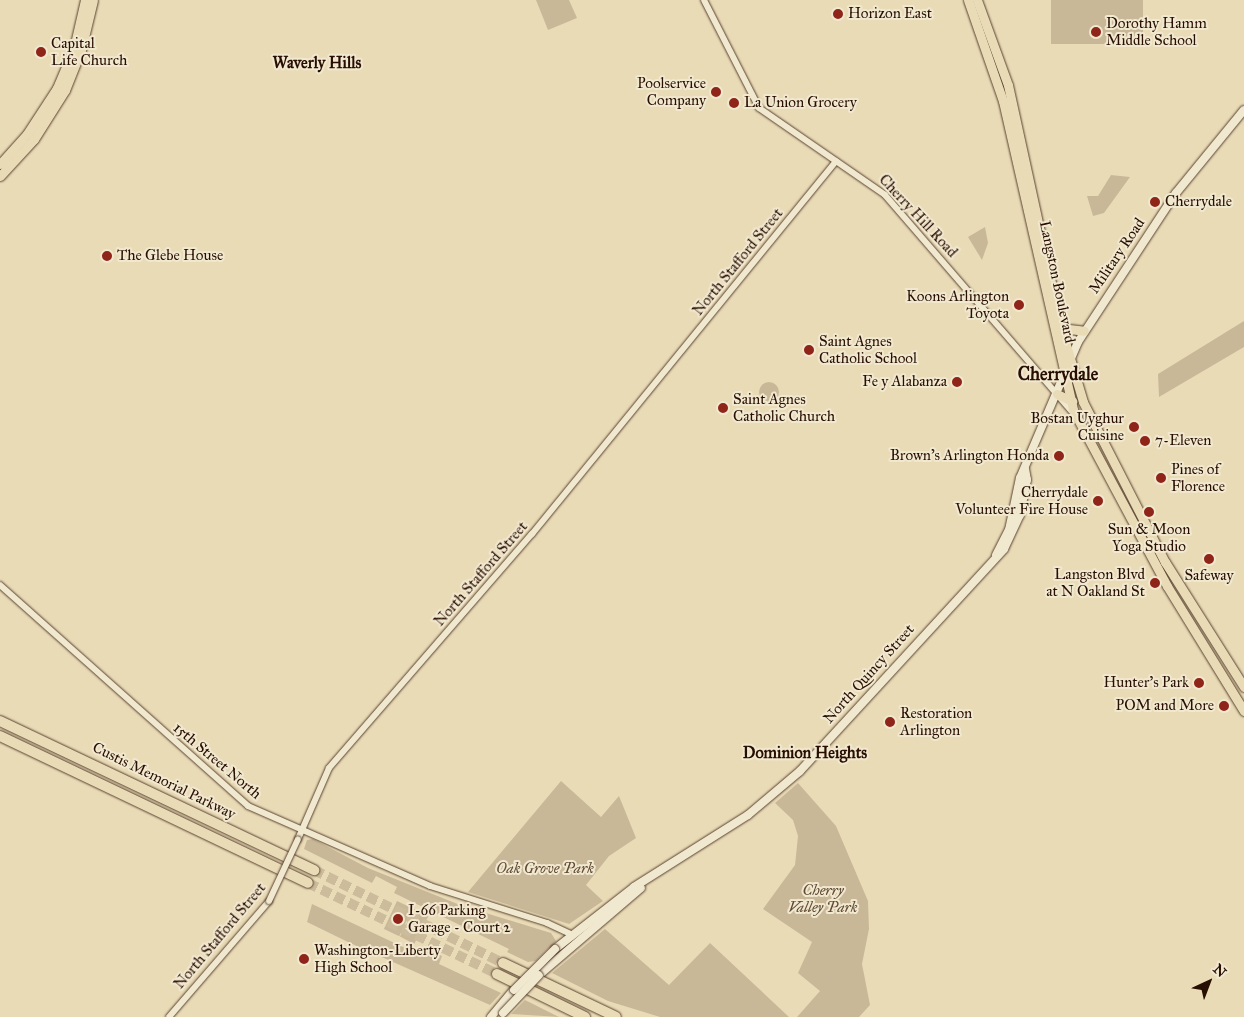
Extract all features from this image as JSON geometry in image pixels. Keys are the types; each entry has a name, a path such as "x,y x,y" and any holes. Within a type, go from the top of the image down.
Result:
{"highway":[{"path":"0,714 51,738 95,765"},
{"name":"Custis Memorial Parkway","path":"0,721 314,870"},
{"name":"Custis Memorial Parkway","path":"0,737 21,745 308,883"},
{"path":"503,963 616,1017"},
{"path":"497,974 585,1017"}],"main road":[{"path":"0,164 27,134 57,88 74,48 85,0"},
{"path":"0,176 34,139 65,90 85,40 93,0"},
{"name":"Langston Boulevard","path":"968,0 1003,101 1063,378 1075,415 1168,586 1244,711"},
{"name":"Langston Boulevard","path":"977,0 1010,91 1061,328 1070,361 1091,421 1170,570 1244,687"},
{"name":"Military Road","path":"1063,378 1084,331 1176,193 1244,110"},
{"path":"1061,328 1084,331"},
{"name":"North Quincy Street","path":"498,1014 571,934 657,874 742,820 789,780 996,554 1014,532 1027,480 1025,469 1063,378"},
{"path":"1057,394 1069,399 1091,421"},
{"name":"North Quincy Street","path":"558,950 657,874"}],"street":[{"name":"Cherry Hill Road","path":"704,0 759,108 885,195 1075,415"},
{"name":"North Stafford Street","path":"169,1017 269,901 330,768 532,534 836,161"},
{"name":"15th Street North","path":"0,585 237,798 261,813 303,828 430,886 547,923 571,934"}],"green space":[{"path":"536,0 569,0 577,18 548,30"},
{"path":"1051,0 1143,0 1143,44 1051,44"},
{"path":"1111,175 1130,177 1104,213 1093,216 1087,196 1098,196"},
{"path":"985,227 988,243 982,260 968,237"},
{"path":"1244,321 1244,347 1159,397 1158,374"},
{"path":"769,382 776,385 779,392 776,399 769,402 762,399 759,392 762,385"},
{"name":"Oak Grove Park","path":"561,781 601,817 619,796 636,838 609,856 586,885 603,901 569,924 468,892"},
{"name":"Cherry Valley Park","path":"798,783 836,826 868,901 869,929 862,964 870,1005 859,1017 797,1017 820,991 798,973 812,942 763,909 795,865 798,836 793,820 775,803"},
{"path":"313,839 368,868 460,905 551,933 556,941 536,961 528,962 507,952 509,949 394,893 397,887 376,876 372,883 304,849 307,840"},
{"name":"I-66 Parking Garage - Court 2","path":"397,901 412,908 399,936 384,929"},
{"path":"312,904 422,956 425,949 442,956 439,964 501,993 490,1005 350,943 307,922"},
{"path":"414,909 428,916 414,944 400,937"},
{"path":"605,929 669,985 710,943 789,1017 660,1017 608,1001 552,973"},
{"path":"525,1000 559,1017 511,1014"}],"tunnel":[{"path":"314,870 503,963"},
{"path":"308,883 497,974"}],"place":[{"name":"Horizon East","path":"838,14"},
{"name":"Dorothy Hamm Middle School","path":"1096,32"},
{"name":"Capital Life Church","path":"41,52"},
{"name":"Poolservice Company","path":"716,92"},
{"name":"La Union Grocery","path":"734,103"},
{"name":"Cherrydale","path":"1155,202"},
{"name":"The Glebe House","path":"107,256"},
{"name":"Koons Arlington Toyota","path":"1019,305"},
{"name":"Saint Agnes Catholic School","path":"809,350"},
{"name":"Fe y Alabanza","path":"957,382"},
{"name":"Saint Agnes Catholic Church","path":"723,408"},
{"name":"Bostan Uyghur Cuisine","path":"1134,427"},
{"name":"7-Eleven","path":"1145,441"},
{"name":"Brown's Arlington Honda","path":"1059,456"},
{"name":"Pines of Florence","path":"1161,478"},
{"name":"Cherrydale Volunteer Fire House","path":"1098,501"},
{"name":"Sun & Moon Yoga Studio","path":"1149,512"},
{"name":"Safeway","path":"1209,559"},
{"name":"Langston Blvd at N Oakland St","path":"1155,583"},
{"name":"Hunter’s Park","path":"1199,683"},
{"name":"POM and More","path":"1224,706"},
{"name":"Restoration Arlington","path":"890,722"},
{"name":"I-66 Parking Garage - Court 2","path":"398,919"},
{"name":"Washington-Liberty High School","path":"304,959"}],"district":[{"name":"Waverly Hills","path":"317,63"},
{"name":"Cherrydale","path":"1058,374"},
{"name":"Dominion Heights","path":"805,753"}]}
